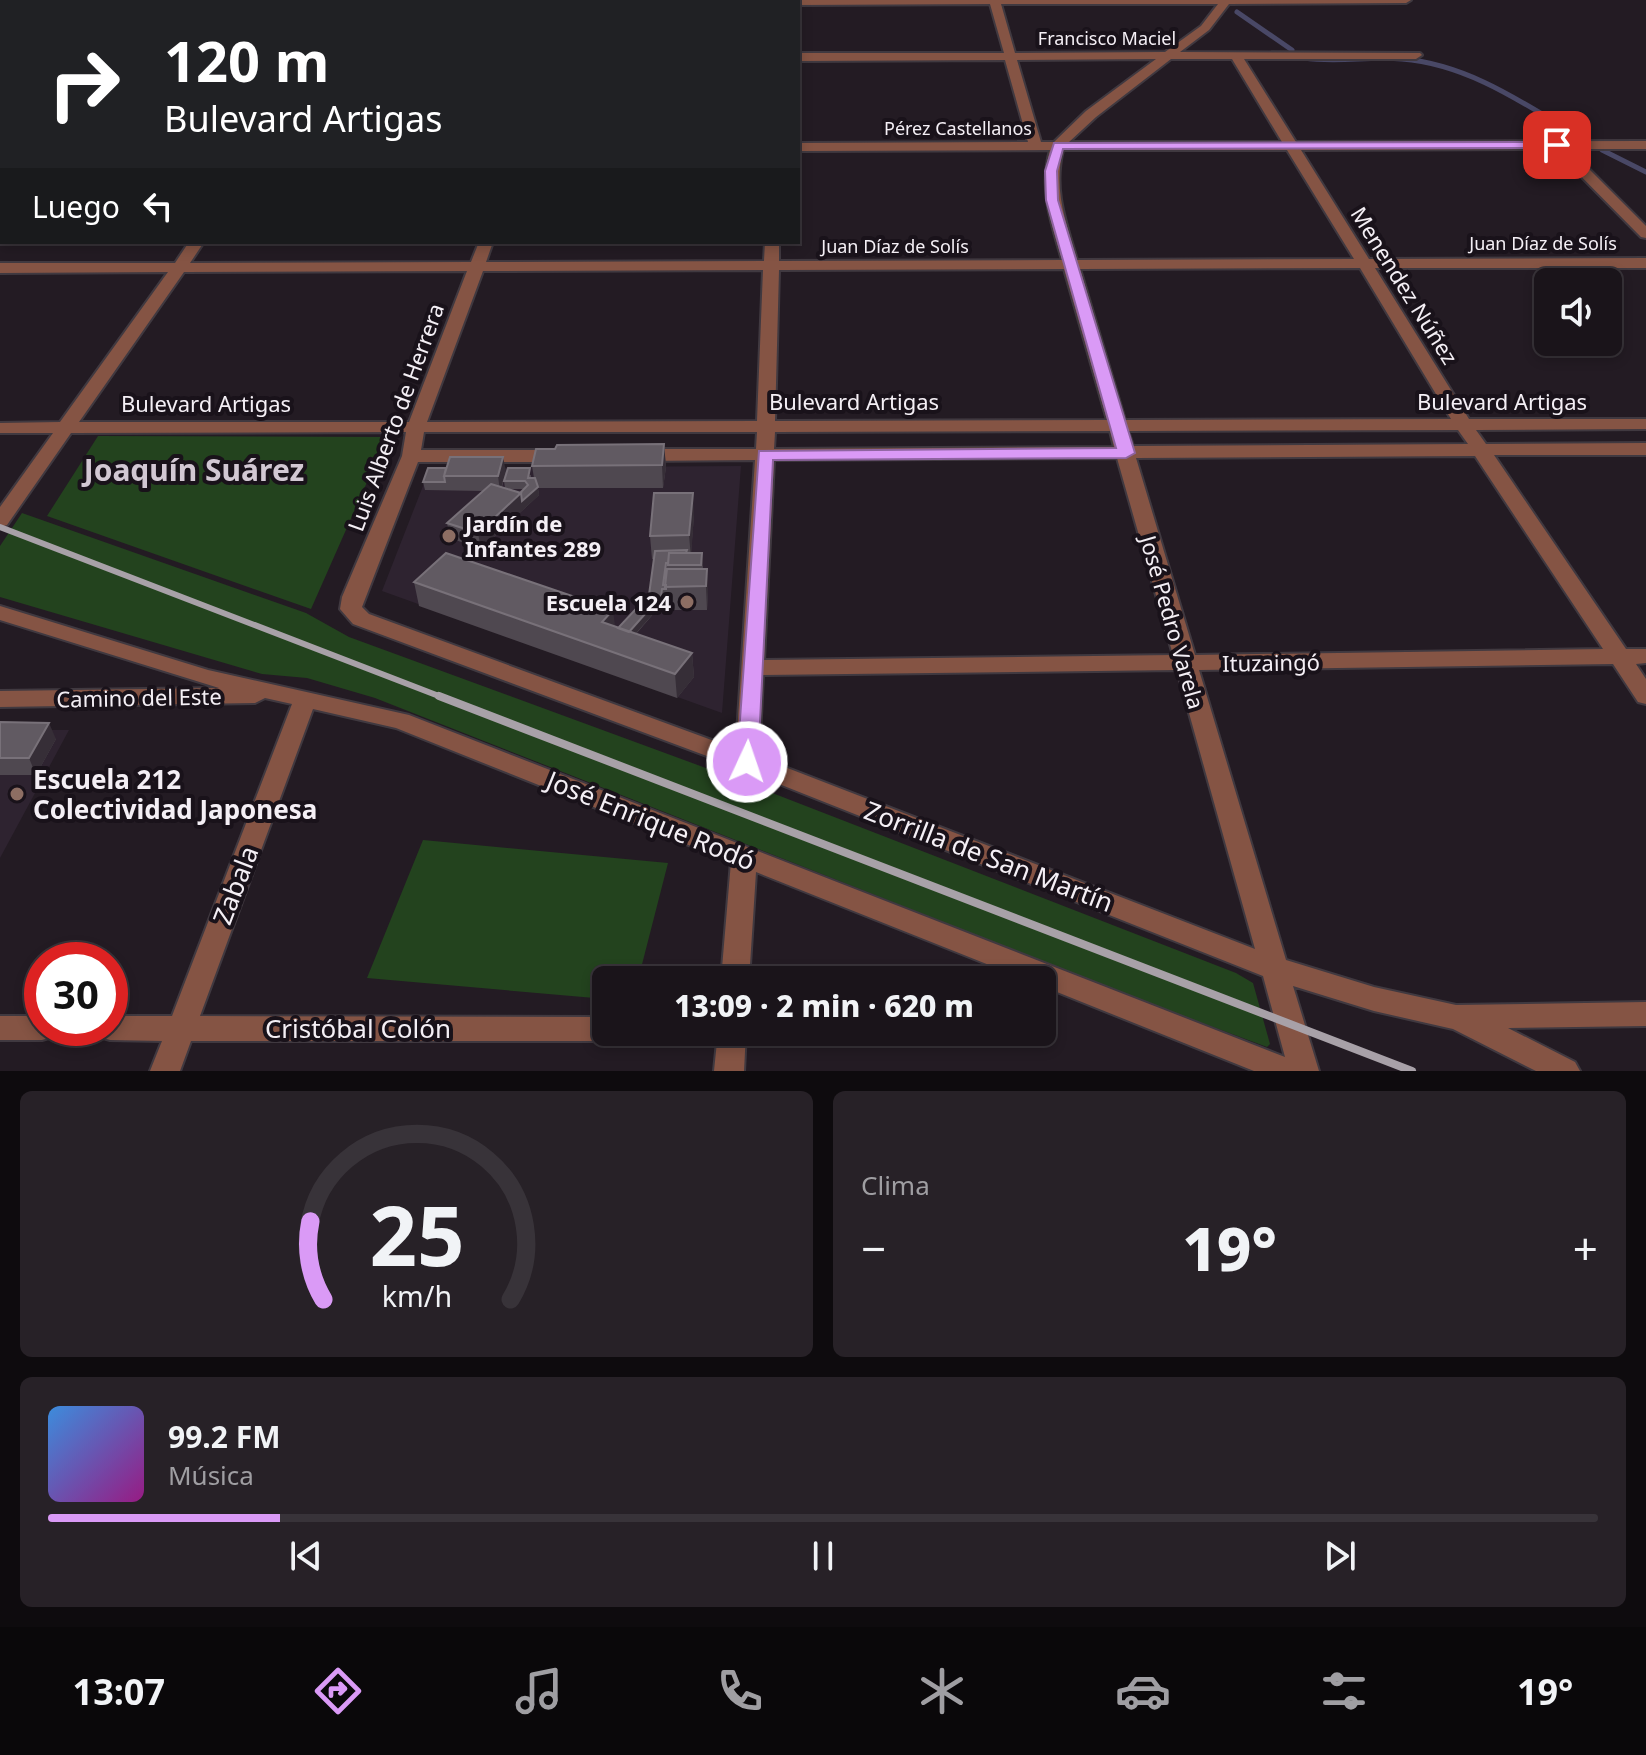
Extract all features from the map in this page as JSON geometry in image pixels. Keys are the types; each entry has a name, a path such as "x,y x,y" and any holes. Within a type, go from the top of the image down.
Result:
{"street":[{"path":"1058,146 1091,114 1173,56 1205,28 1226,0"},
{"path":"800,2 1406,0"},
{"path":"995,1 1035,145"},
{"name":"Francisco Maciel","path":"800,57 1416,55"},
{"name":"Menendez Núñez","path":"1236,56 1464,425 1646,696"},
{"path":"1557,145 1646,234"},
{"name":"Pérez Castellanos","path":"800,147 1646,145"},
{"name":"José Pedro Varela","path":"1058,146 1051,171 1052,200 1304,1071"},
{"path":"0,521 62,429 196,244"},
{"name":"Luis Alberto de Herrera","path":"351,609 411,456 416,426 485,244"},
{"path":"747,762 765,455 772,244"},
{"name":"Juan Díaz de Solís","path":"0,268 1646,263"},
{"name":"Bulevard Artigas","path":"0,428 1646,424"},
{"path":"1025,425 1015,433 1015,445 1029,452"},
{"path":"1222,426 1237,434 1240,445 1232,453"},
{"path":"611,456 1646,449"},
{"path":"411,456 580,456"},
{"name":"Zorrilla de San Martín","path":"351,609 361,619 747,762 1274,968 1374,999 1456,1017 1646,1014"},
{"name":"José Enrique Rodó","path":"0,613 206,677 401,721 1288,1071"},
{"name":"Ituzaingó","path":"753,668 1646,656"},
{"name":"Camino del Este","path":"0,699 279,693"},
{"name":"Zabala","path":"165,1071 305,700"},
{"path":"736,966 744,857"},
{"path":"1456,1017 1565,1071"},
{"path":"0,1028 24,1028"},
{"name":"Cristóbal Colón","path":"128,1028 592,1029"},
{"path":"729,1071 731,1046"}],"shaded area":[{"path":"741,466 722,713 382,591 430,468"},
{"name":"Escuela 212 Colectividad Japonesa","path":"0,730 69,730 0,858"}],"green space":[{"path":"98,436 387,437 311,609 47,516"},
{"path":"22,513 306,613 349,637 744,782 1236,973 1253,983 1270,1044 1267,1047 1159,1007 375,698 307,678 262,674 0,597 0,546"},
{"path":"423,840 668,863 642,966 592,966 592,998 367,978"}],"building":[{"path":"664,444 662,465 532,466 536,449 555,449 557,445"},
{"path":"450,457 503,457 498,476 444,476"},
{"path":"428,468 446,468 445,482 423,482"},
{"path":"508,468 530,468 528,478 535,478 538,487 522,501 520,493 528,485 525,481 504,481"},
{"path":"491,484 521,493 478,533 447,523"},
{"path":"654,493 693,493 689,535 650,536"},
{"path":"687,550 686,553 669,553 663,585 666,589 662,589 661,596 629,632 618,628 649,595 655,551"},
{"path":"446,553 613,610 602,622 692,653 675,674 414,582"},
{"path":"669,553 702,553 701,565 668,565"},
{"path":"667,569 707,569 706,586 665,587"},
{"path":"0,722 49,723 29,758 0,758"}],"waterway":[{"path":"1237,12 1292,50"},
{"path":"1304,58 1426,62 1473,77 1580,137"},
{"path":"1602,150 1646,172"}],"railway":[{"path":"0,527 444,698"},
{"path":"439,696 1412,1071"}],"place":[{"name":"Jardín de Infantes 289","path":"449,536"},
{"name":"Escuela 124","path":"687,602"},
{"name":"Escuela 212 Colectividad Japonesa","path":"17,794"}],"district":[{"name":"Joaquín Suárez","path":"194,469"}],"route":[{"path":"747,762 765,455 1126,453 1052,200 1051,171 1058,146 1557,145"}]}
